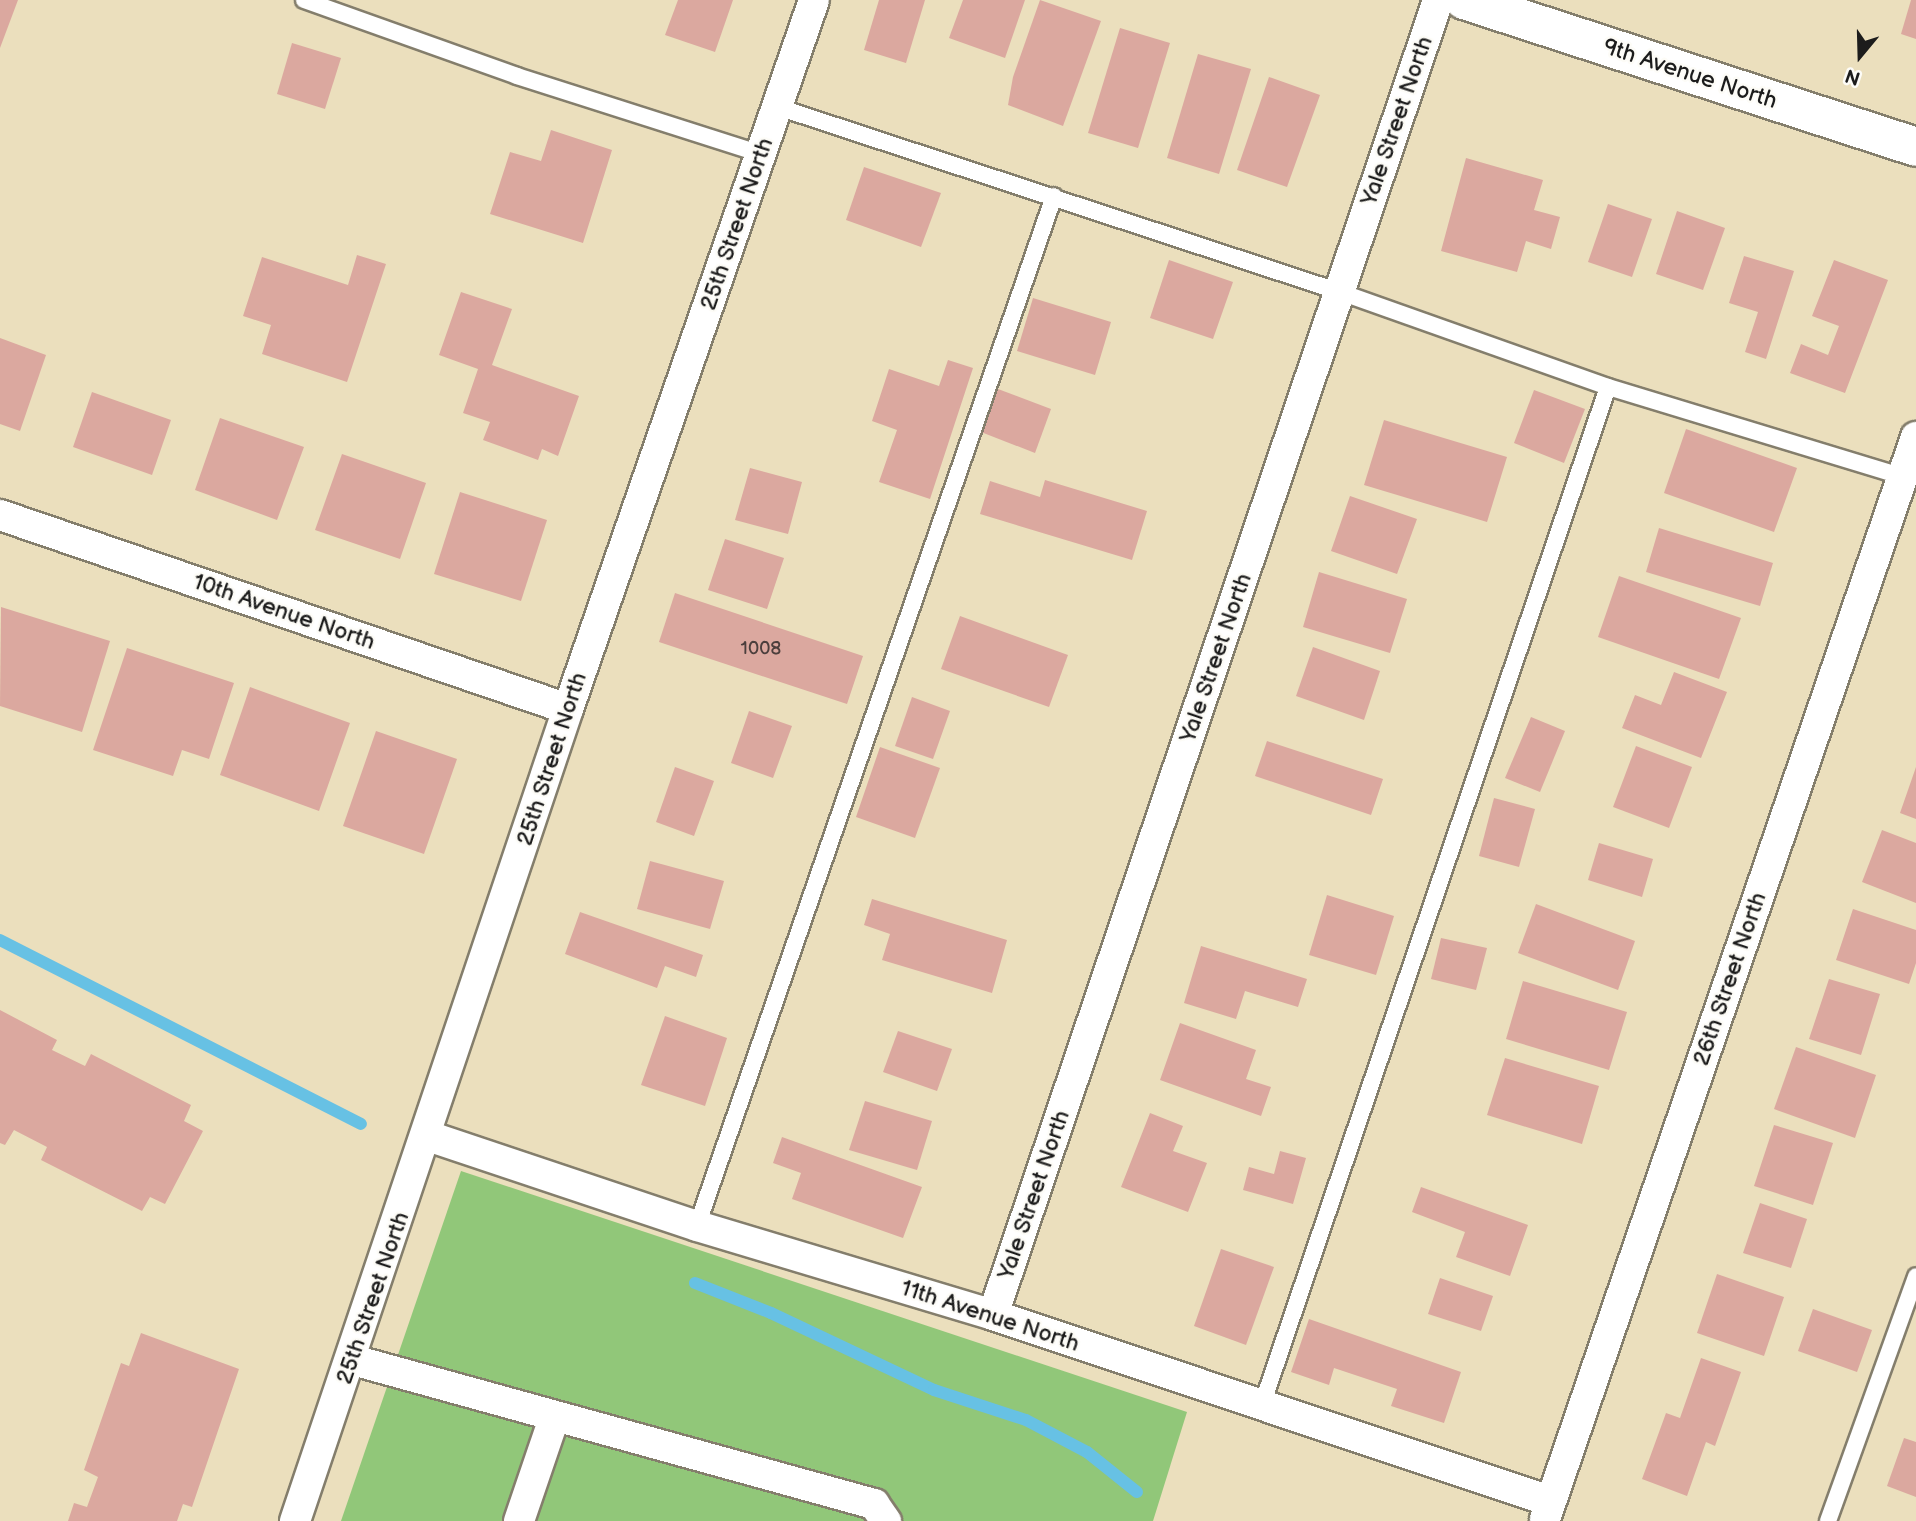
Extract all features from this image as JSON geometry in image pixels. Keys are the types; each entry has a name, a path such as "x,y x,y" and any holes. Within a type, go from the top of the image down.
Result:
{"street":[{"name":"25th Street North","path":"295,1521 353,1360 568,709 814,0"},
{"name":"Yale Street North","path":"993,1315 1438,0"},
{"name":"9th Avenue North","path":"1464,0 1916,147"},
{"name":"26th Street North","path":"1547,1511 1909,479 1916,437"},
{"name":"10th Avenue North","path":"0,515 568,709"},
{"name":"11th Avenue North","path":"428,1136 697,1226 993,1315 1262,1405 1547,1511"},
{"path":"353,1360 554,1418 874,1504 886,1521"},
{"path":"519,1521 554,1418"}],"lane":[{"path":"304,0 517,76 762,154"},
{"path":"778,107 1339,292 1608,387 1909,479"},
{"path":"697,1226 1054,196"},
{"path":"1262,1405 1608,387"},
{"path":"1828,1521 1916,1276"}],"green space":[{"path":"461,1171 1187,1412 1153,1521 341,1521"}],"building":[{"path":"0,0 18,0 0,48"},
{"path":"678,0 733,0 715,52 665,35"},
{"path":"879,0 925,0 906,63 864,50"},
{"path":"963,0 1025,0 1005,58 949,38"},
{"path":"1040,0 1101,21 1063,126 1008,105 1013,77"},
{"path":"1911,0 1916,0 1916,39 1901,34"},
{"path":"1120,28 1170,43 1138,148 1088,133"},
{"path":"292,43 341,58 325,109 277,94"},
{"path":"1198,54 1251,69 1219,174 1167,158"},
{"path":"1269,77 1320,95 1287,187 1237,170"},
{"path":"551,130 612,150 583,243 490,214 510,152 541,161"},
{"path":"1466,158 1543,180 1534,210 1560,217 1551,249 1526,241 1517,272 1441,251"},
{"path":"864,167 941,193 921,247 846,220"},
{"path":"1608,204 1652,219 1632,277 1588,262"},
{"path":"1677,211 1725,228 1703,290 1656,274"},
{"path":"357,255 386,264 347,382 262,354 271,325 243,316 262,257 348,285"},
{"path":"1744,256 1794,271 1766,359 1745,352 1758,312 1729,303"},
{"path":"1169,260 1233,282 1213,339 1150,318"},
{"path":"1834,260 1888,280 1845,393 1790,373 1801,344 1828,355 1839,326 1812,316"},
{"path":"461,292 512,309 492,365 579,396 558,456 542,449 538,460 483,440 490,422 463,413 478,369 439,355"},
{"path":"1033,298 1111,322 1095,375 1017,351"},
{"path":"0,338 46,355 20,431 0,424"},
{"path":"948,360 973,368 930,499 879,482 897,430 872,421 889,369 939,386"},
{"path":"998,389 1051,409 1035,453 981,432"},
{"path":"1534,390 1585,409 1564,463 1514,443"},
{"path":"92,392 171,420 152,475 73,447"},
{"path":"220,418 304,447 277,520 195,490"},
{"path":"1384,420 1507,457 1487,522 1364,485"},
{"path":"1686,429 1797,468 1774,532 1664,493"},
{"path":"342,454 426,483 400,559 315,530"},
{"path":"750,468 802,482 788,534 735,520"},
{"path":"1045,480 1147,511 1132,560 980,514 990,481 1040,497"},
{"path":"460,492 547,520 521,601 434,574"},
{"path":"1350,496 1417,519 1397,574 1331,551"},
{"path":"1659,528 1773,563 1760,606 1646,572"},
{"path":"725,539 784,558 767,609 708,590"},
{"path":"1319,572 1407,599 1390,653 1303,627"},
{"path":"1619,576 1741,618 1719,679 1598,637"},
{"path":"675,593 863,656 847,704 659,642"},
{"path":"1,607 110,641 82,732 0,706"},
{"path":"960,616 1068,655 1049,707 941,669"},
{"path":"1313,647 1380,671 1364,720 1296,696"},
{"path":"127,648 234,683 209,759 182,750 173,776 93,750"},
{"path":"1674,672 1727,692 1701,758 1622,728 1635,695 1661,705"},
{"path":"250,687 350,723 319,811 220,775"},
{"path":"912,697 950,711 933,759 895,746"},
{"path":"749,711 792,726 773,778 731,763"},
{"path":"1531,717 1565,731 1540,792 1505,778"},
{"path":"376,731 457,759 424,854 343,826"},
{"path":"1267,741 1383,779 1371,815 1255,776"},
{"path":"1636,746 1692,767 1669,828 1613,807"},
{"path":"880,747 940,768 915,838 856,817"},
{"path":"675,767 714,781 694,836 656,822"},
{"path":"1916,767 1916,819 1900,813"},
{"path":"1494,798 1535,809 1519,867 1479,856"},
{"path":"1882,830 1916,843 1916,903 1862,882"},
{"path":"1599,843 1653,859 1642,897 1588,880"},
{"path":"650,861 724,881 710,929 637,909"},
{"path":"1327,895 1394,916 1376,975 1309,955"},
{"path":"872,899 1007,940 992,993 882,960 890,934 864,925"},
{"path":"1536,904 1635,941 1618,990 1518,953"},
{"path":"1853,909 1916,930 1916,963 1909,984 1836,960"},
{"path":"580,912 703,955 696,977 665,966 657,988 565,954"},
{"path":"1441,938 1487,948 1476,990 1431,979"},
{"path":"1201,946 1307,979 1298,1007 1245,991 1236,1019 1184,1003"},
{"path":"1829,979 1880,994 1861,1055 1809,1039"},
{"path":"1523,981 1627,1012 1609,1070 1506,1039"},
{"path":"0,1010 57,1040 52,1050 85,1066 91,1054 191,1105 184,1121 203,1131 165,1204 150,1197 142,1211 41,1160 47,1147 14,1130 5,1145 0,1143"},
{"path":"665,1016 727,1038 705,1106 641,1085"},
{"path":"1180,1023 1256,1050 1246,1079 1271,1087 1261,1116 1160,1080"},
{"path":"898,1031 952,1049 937,1091 883,1072"},
{"path":"1796,1047 1876,1075 1855,1138 1774,1109"},
{"path":"1505,1058 1599,1086 1582,1144 1487,1115"},
{"path":"865,1101 932,1121 917,1170 849,1150"},
{"path":"1150,1113 1183,1126 1173,1151 1207,1163 1188,1212 1121,1187"},
{"path":"1774,1125 1833,1143 1813,1205 1754,1186"},
{"path":"782,1137 922,1187 903,1238 792,1199 801,1173 773,1163"},
{"path":"1280,1151 1306,1158 1293,1204 1243,1190 1249,1167 1274,1174"},
{"path":"1421,1187 1528,1225 1510,1276 1456,1257 1465,1232 1412,1212"},
{"path":"1760,1203 1807,1219 1791,1268 1743,1253"},
{"path":"1221,1249 1274,1267 1246,1345 1194,1326"},
{"path":"1717,1274 1784,1297 1764,1356 1697,1333"},
{"path":"1440,1278 1493,1296 1481,1331 1428,1314"},
{"path":"1813,1309 1872,1330 1857,1372 1798,1351"},
{"path":"1309,1319 1461,1372 1444,1423 1391,1406 1397,1389 1334,1368 1329,1385 1291,1372"},
{"path":"141,1333 239,1369 192,1507 183,1504 177,1521 68,1521 74,1503 87,1507 98,1477 84,1470 121,1363 129,1366"},
{"path":"1701,1358 1741,1372 1715,1446 1706,1442 1687,1496 1642,1479 1666,1413 1680,1418"},
{"path":"1904,1438 1916,1442 1916,1497 1887,1486"}],"waterway":[{"path":"0,940 361,1124"},
{"path":"695,1283 771,1313 934,1390 1026,1420 1087,1452 1137,1492"}]}
